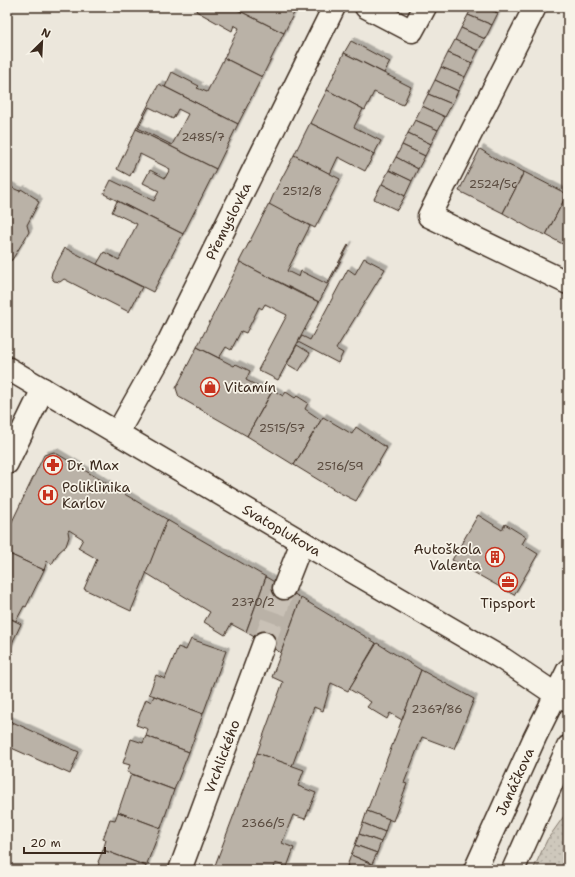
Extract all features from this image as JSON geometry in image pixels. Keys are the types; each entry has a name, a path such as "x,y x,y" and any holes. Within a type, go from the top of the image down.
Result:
{"street":[{"name":"Přemyslovka","path":"118,432 168,343 334,7"},
{"path":"366,7 412,31 425,7"},
{"path":"535,7 429,216 568,284"},
{"name":"Svatoplukova","path":"7,368 503,659 562,697"},
{"path":"7,463 43,389"},
{"path":"284,588 302,542"},
{"name":"Vrchlického","path":"180,870 264,643"},
{"name":"Janáčkova","path":"475,870 562,697 568,670"},
{"path":"513,870 568,747"}],"shaded area":[{"path":"568,815 568,870 533,870 547,840 564,816"}],"building":[{"path":"198,7 232,7 284,33 262,77 224,58 239,28 234,25 232,31 196,11"},
{"path":"232,7 247,7 252,10 253,7 297,7 284,33"},
{"path":"472,7 484,7 498,13 492,25 468,15"},
{"path":"484,7 501,7 498,13"},
{"path":"468,15 492,25 485,39 461,28"},
{"path":"461,28 485,39 478,51 455,40"},
{"path":"455,40 478,51 472,63 448,53"},
{"path":"351,41 390,62 384,73 344,53"},
{"path":"344,53 411,87 403,105 374,92 365,110 327,90"},
{"path":"448,53 472,63 465,77 441,67"},
{"path":"224,58 262,77 238,124 165,87 172,72 199,86 197,88 207,92"},
{"path":"441,67 465,77 458,91 435,80"},
{"path":"435,80 458,91 452,104 428,94"},
{"path":"159,84 238,124 216,169 136,129","holes":["149,107 173,119 178,109 188,114 172,145 138,128"]},
{"path":"327,90 363,109 354,127 381,141 374,154 310,123"},
{"path":"428,94 452,104 445,117 422,106"},
{"path":"422,106 445,117 438,130 415,120"},
{"path":"415,120 438,130 431,144 408,133"},
{"path":"310,123 374,154 365,171 338,157 330,174 294,155"},
{"path":"136,129 216,169 183,234 104,194 111,180 154,201 159,191 143,183 150,170 165,178 170,169 140,154 130,176 117,169"},
{"path":"408,133 431,144 425,156 402,145"},
{"path":"402,145 425,156 418,169 396,157"},
{"path":"480,149 497,160 524,172 503,213 459,191"},
{"path":"294,155 340,179 315,228 269,205"},
{"path":"396,157 418,169 412,181 389,170"},
{"path":"389,170 412,181 405,196 382,184"},
{"path":"524,172 567,194 546,235 531,229 503,213"},
{"path":"382,184 405,196 397,210 374,199"},
{"path":"7,185 20,191 21,189 37,199 39,202 27,225 29,232 12,260 7,261"},
{"path":"568,194 568,247 546,235"},
{"path":"117,201 183,234 153,292 97,264 104,252 119,260 137,224 112,212"},
{"path":"269,204 310,226 287,271 299,277 301,271 327,284 349,245 319,302 239,262"},
{"path":"65,248 142,287 129,312 64,279 60,282 54,281 51,277 52,272"},
{"path":"364,258 385,269 336,349 343,353 338,363 298,342 302,336 310,340 348,269 355,274"},
{"path":"240,262 319,302 278,380 258,370 287,315 265,304 262,309 259,307 246,333 241,331 231,350 226,347 219,358 197,347"},
{"path":"297,345 310,353 299,371 287,364"},
{"path":"197,347 234,366 236,364 250,371 246,380 271,393 247,436 179,397 176,388"},
{"path":"273,390 283,396 286,392 295,398 297,396 308,403 305,409 321,420 294,465 247,436"},
{"path":"323,417 352,434 356,427 387,448 356,501 294,465"},
{"path":"54,452 168,520 131,611 84,589 97,559 78,548 83,539 69,530 69,537 66,546 58,553 52,564 47,561 44,570 7,553 7,532 44,455"},
{"name":"Autoškola Valenta","path":"478,515 502,530 505,524 526,537 522,544 538,554 514,595 452,560"},
{"path":"167,520 266,577 246,632 231,624 225,635 204,622 210,612 146,573"},
{"path":"7,553 44,570 26,607 24,606 16,621 7,617"},
{"path":"266,577 301,598 281,653 246,632"},
{"path":"301,598 376,643 348,691 331,683 323,711 314,707 292,766 257,753 283,682 272,677"},
{"path":"7,617 21,624 7,654"},
{"path":"191,639 226,651 203,714 149,694 156,675 165,679 178,647 186,650"},
{"path":"377,643 421,670 402,720 390,713 387,719 367,707 371,702 349,689"},
{"path":"421,670 474,699 454,749 422,737 404,783 407,784 393,821 367,811"},
{"path":"154,696 203,714 189,752 146,736 148,729 136,725 146,699 151,702"},
{"path":"8,720 79,752 70,774 7,746"},
{"path":"146,736 189,752 174,790 127,772 130,765 123,763 131,739 143,743"},
{"path":"257,753 304,770 298,786 316,793 305,819 293,815 282,843 294,848 287,867 275,863 272,870 220,870 214,868"},
{"path":"131,774 174,790 161,828 118,812"},
{"path":"367,811 389,819 385,832 363,823"},
{"path":"118,812 161,828 146,866 103,850 106,840 103,839 110,819 115,820"},
{"path":"363,823 385,832 381,842 359,834"},
{"path":"359,834 381,842 377,853 355,845"},
{"path":"355,845 377,853 372,864 351,855"},
{"path":"103,850 146,866 145,870 97,870 98,862"},
{"path":"351,855 372,864 370,870 358,870 347,866"},
{"path":"347,866 358,870 345,870"}],"tunnel":[{"path":"264,643 284,588"}],"place":[{"name":"Vitamín","path":"210,387"},
{"name":"Dr. Max","path":"53,465"},
{"name":"Poliklinika Karlov","path":"48,495"},
{"name":"Autoškola Valenta","path":"495,557"},
{"name":"Tipsport","path":"508,582"}]}
